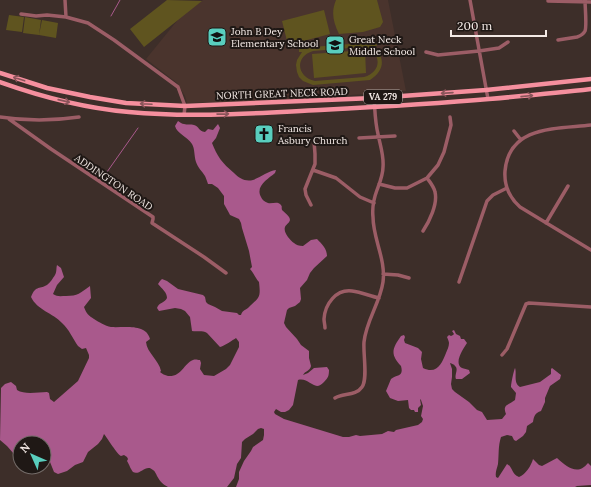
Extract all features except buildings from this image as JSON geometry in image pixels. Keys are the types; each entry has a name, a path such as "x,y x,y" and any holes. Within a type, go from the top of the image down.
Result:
{"main road":[{"name":"NORTH GREAT NECK ROAD","path":"0,72 46,88 90,97 126,103 185,106 374,98 486,90 591,79"},
{"name":"NORTH GREAT NECK ROAD","path":"0,82 29,93 92,107 129,112 184,115 375,107 488,99 591,89"}],"street":[{"path":"65,0 66,17"},
{"path":"470,0 488,99"},
{"path":"548,1 591,2"},
{"path":"558,40 577,37 584,33 586,27 585,1"},
{"path":"21,14 66,17 88,23 176,85 185,106 184,115"},
{"path":"426,52 438,54 479,51 499,48 508,42"},
{"path":"335,398 354,393 360,390 363,386 365,379 364,349 366,333 369,321 382,290 384,274 373,224 374,203 383,172 384,161 376,125 374,98"},
{"path":"0,117 9,119 48,120 78,117"},
{"path":"379,184 395,188 407,188 427,178 438,165 444,152 451,125 450,117"},
{"name":"ADDINGTON ROAD","path":"9,119 153,217 152,223 226,273"},
{"path":"591,125 542,130 521,140 511,152 506,163 505,177 507,188 513,199 520,207 591,250"},
{"path":"514,131 521,140"},
{"path":"359,138 395,136"},
{"path":"311,205 306,195 305,188 313,170 315,158 314,141"},
{"path":"313,170 336,178 360,197 374,203"},
{"path":"423,231 430,220 435,201 435,192 427,178"},
{"path":"546,223 568,186"},
{"path":"459,282 487,201 493,195 507,188"},
{"path":"384,274 398,275 409,278"},
{"path":"325,328 324,318 327,308 331,300 338,293 351,290 379,298"},
{"path":"502,355 507,349 526,304 529,302 591,307"}],"shaded area":[{"path":"167,0 202,1 144,47 130,29"},
{"path":"203,0 388,0 406,91 283,100 187,103 185,96 177,83 146,59 181,16"},
{"path":"336,0 377,0 383,22 380,27 363,32 339,34 333,17"},
{"path":"324,10 330,34 288,45 282,21"},
{"path":"9,15 24,17 22,32 6,30"},
{"path":"25,17 41,20 39,35 23,33"},
{"path":"42,20 58,23 56,38 39,35"},
{"path":"376,42 377,46 374,46 382,60 381,69 370,80 313,85 303,81 297,72 297,60 302,52 299,52 299,48","holes":["362,47 373,52 378,61 375,71 364,77 315,81 309,79 301,71 300,67 303,58 313,51"]},
{"path":"365,50 366,73 314,78 312,54"},
{"path":"178,121 183,124 194,125 201,131 205,132 208,129 213,130 218,124 220,128 212,143 214,148 223,163 242,179 253,180 276,170 275,173 261,186 261,198 267,203 280,204 282,210 290,219 285,227 285,231 295,244 303,246 311,240 317,239 326,251 327,256 314,268 300,288 300,302 287,310 284,323 301,345 309,351 311,366 310,369 303,375 314,368 327,367 329,370 328,375 321,385 317,386 306,381 298,380 293,405 285,412 281,412 276,409 274,412 275,414 284,419 343,437 382,434 388,431 394,432 396,430 418,425 423,419 421,416 423,406 421,400 420,399 421,405 418,408 418,412 415,412 409,408 408,400 398,401 390,398 386,391 391,379 402,372 401,366 397,362 394,355 394,348 401,336 404,335 405,343 418,348 422,352 421,359 423,368 432,370 438,367 443,361 449,346 447,337 454,334 452,331 454,330 461,339 464,339 467,343 460,356 459,363 462,368 469,370 470,373 462,379 456,379 456,367 450,363 452,369 452,389 477,410 482,412 487,420 502,419 506,414 506,406 515,400 516,393 511,387 515,368 516,381 520,387 540,382 551,374 552,368 561,375 560,379 550,386 541,411 534,416 533,422 527,426 526,432 523,436 516,441 512,436 507,435 501,437 496,477 498,478 507,464 516,476 519,477 528,470 533,459 542,466 557,458 572,469 576,470 584,467 588,463 591,466 591,485 575,487 236,487 239,479 239,472 244,461 253,447 263,440 264,429 261,428 242,442 241,458 237,464 234,478 227,487 168,487 161,482 154,471 150,468 136,473 133,472 127,461 127,457 124,455 119,455 104,434 98,444 88,452 83,462 58,474 54,472 52,467 52,435 12,435 12,452 0,440 1,388 5,384 11,382 20,392 47,392 49,393 50,399 54,402 78,381 89,358 86,348 82,349 78,346 64,325 37,305 31,297 36,289 47,285 50,282 56,274 57,265 61,268 64,277 57,285 53,294 59,296 79,294 90,286 91,298 84,307 88,314 104,325 111,327 139,328 148,334 150,339 146,342 148,350 158,363 160,372 168,376 173,376 193,360 200,360 200,369 204,375 214,376 230,365 239,347 239,342 236,338 220,347 207,333 192,331 190,317 185,311 175,308 159,311 157,308 167,298 165,292 158,284 162,279 178,289 203,295 208,304 222,311 237,313 239,315 241,315 257,299 260,292 259,282 250,269 252,267 249,251 239,219 230,215 224,204 224,196 218,188 212,184 208,184 195,160 194,148 192,144 176,129 175,126"}],"waterway":[{"path":"111,16 120,0"},
{"path":"107,172 138,128"}],"place":[{"name":"John B Dey Elementary School","path":"217,37"},
{"name":"Great Neck Middle School","path":"335,45"},
{"name":"Francis Asbury Church","path":"264,134"}]}
